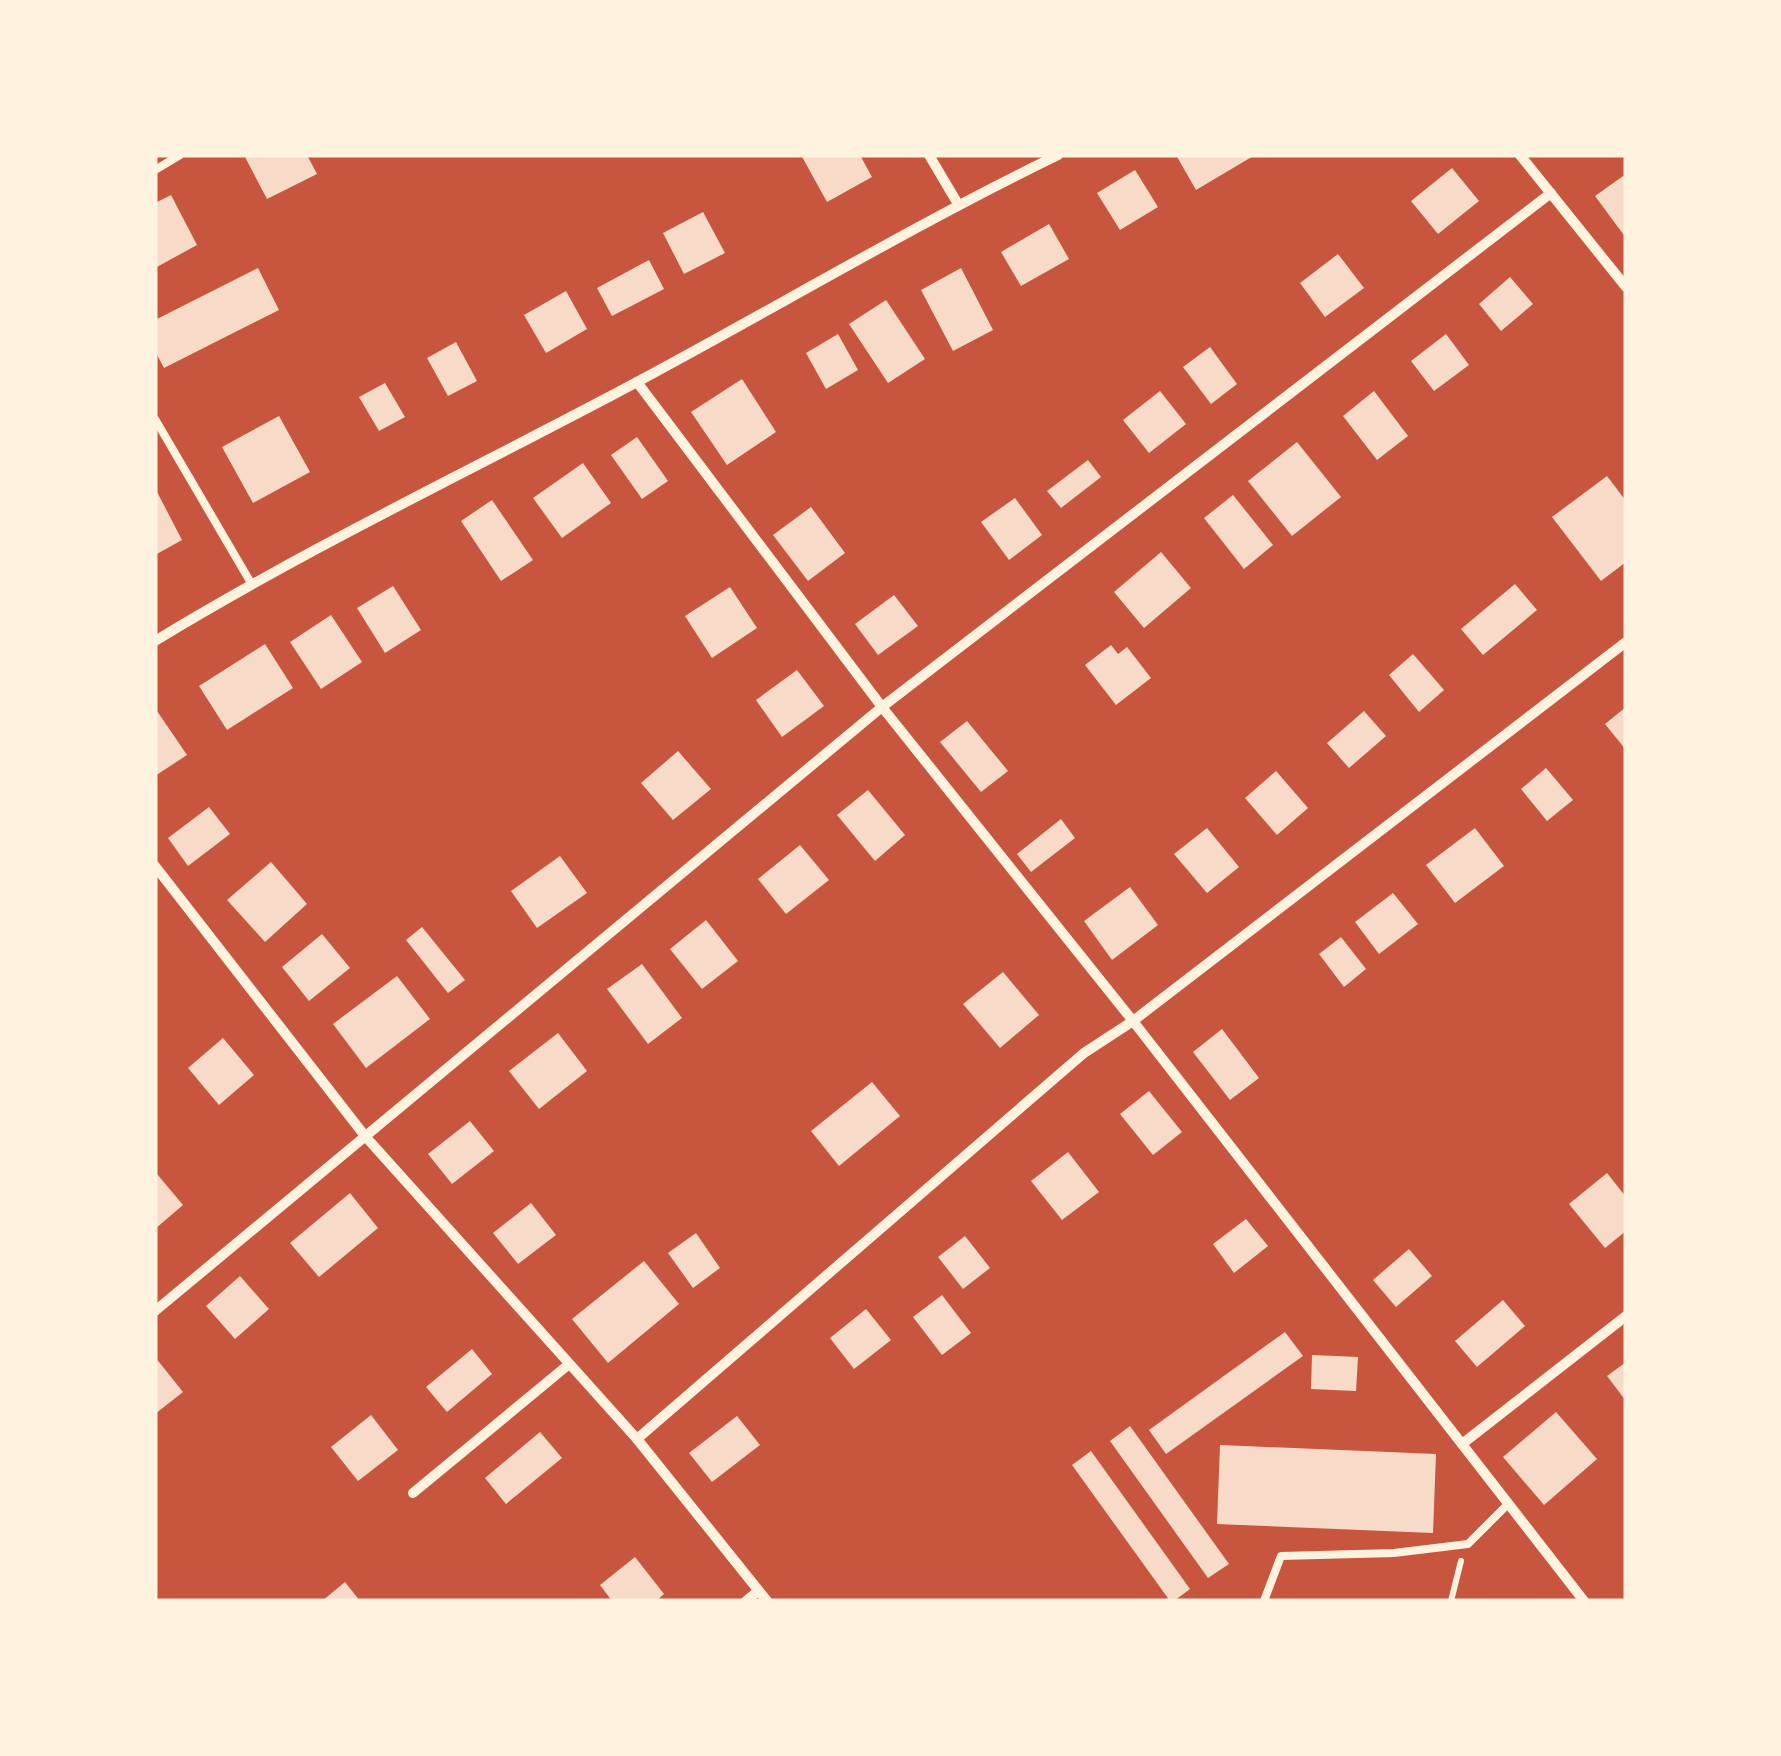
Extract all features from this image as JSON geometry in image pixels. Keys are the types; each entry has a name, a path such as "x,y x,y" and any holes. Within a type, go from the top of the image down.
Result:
{"street":[{"path":"928,155 958,204"},
{"path":"155,642 251,583 637,382 958,204 1058,155"},
{"path":"1520,155 1626,287"},
{"path":"155,1311 882,707 1551,192"},
{"path":"637,382 882,707 1584,1601"},
{"path":"638,1439 1084,1053 1133,1022 1626,642"},
{"path":"155,866 366,1136 638,1439 767,1601"},
{"path":"1462,1444 1626,1316"},
{"path":"413,1493 568,1365"},
{"path":"746,1601 758,1591"}],"lane":[{"path":"155,170 180,155"},
{"path":"155,418 251,583"},
{"path":"1264,1601 1281,1556 1394,1553 1464,1545 1507,1505"}],"path":[{"path":"1451,1601 1464,1545"}],"building":[{"path":"244,155 307,155 317,174 267,199"},
{"path":"801,155 860,155 872,177 827,202"},
{"path":"1176,155 1255,155 1196,190"},
{"path":"1452,168 1479,201 1438,234 1411,201"},
{"path":"1135,170 1158,207 1120,230 1097,193"},
{"path":"1626,174 1626,238 1595,196"},
{"path":"171,195 197,245 155,268 155,203"},
{"path":"703,212 725,253 684,274 663,233"},
{"path":"1049,224 1069,259 1021,286 1001,252"},
{"path":"1338,254 1364,288 1325,317 1300,283"},
{"path":"649,260 664,289 612,316 597,288"},
{"path":"258,268 279,310 164,368 155,351 155,320"},
{"path":"961,268 993,330 953,351 921,290"},
{"path":"1510,277 1533,304 1501,331 1479,304"},
{"path":"566,291 587,329 546,353 524,315"},
{"path":"886,300 925,359 888,383 849,324"},
{"path":"838,334 858,370 826,389 806,353"},
{"path":"1446,334 1469,365 1434,391 1411,361"},
{"path":"456,342 477,381 448,396 427,358"},
{"path":"1210,347 1237,384 1211,404 1183,367"},
{"path":"742,379 776,432 727,465 691,412"},
{"path":"385,383 405,417 379,431 359,397"},
{"path":"1160,391 1186,424 1149,453 1123,420"},
{"path":"1374,391 1408,436 1377,460 1343,416"},
{"path":"279,416 310,472 253,503 222,447"},
{"path":"637,437 668,481 642,499 611,455"},
{"path":"1297,442 1341,497 1292,536 1248,481"},
{"path":"1088,460 1101,477 1061,508 1047,491"},
{"path":"583,463 611,503 562,538 533,498"},
{"path":"1607,476 1626,501 1626,562 1601,581 1552,517"},
{"path":"155,488 182,540 155,555"},
{"path":"1233,495 1273,545 1244,569 1204,518"},
{"path":"1015,498 1042,535 1009,560 981,522"},
{"path":"492,500 533,560 501,581 461,521"},
{"path":"811,507 845,553 808,581 773,535"},
{"path":"1161,552 1191,588 1144,628 1114,592"},
{"path":"1515,584 1537,610 1483,655 1461,629"},
{"path":"393,586 421,630 385,653 357,608"},
{"path":"730,587 757,628 712,658 685,616"},
{"path":"894,595 918,626 878,655 855,624"},
{"path":"331,615 362,662 321,689 290,642"},
{"path":"265,644 293,688 227,730 199,686"},
{"path":"1111,645 1118,654 1127,647 1151,678 1116,705 1085,665"},
{"path":"1413,654 1444,690 1419,712 1389,675"},
{"path":"797,670 824,706 782,737 756,700"},
{"path":"1626,707 1626,750 1605,724"},
{"path":"155,708 187,755 155,776"},
{"path":"1364,711 1386,736 1349,768 1327,743"},
{"path":"967,721 1008,771 981,792 940,742"},
{"path":"678,751 711,789 673,820 641,783"},
{"path":"1546,768 1573,800 1547,821 1521,789"},
{"path":"1276,771 1308,808 1277,835 1245,798"},
{"path":"868,790 905,835 875,861 837,815"},
{"path":"209,807 230,834 188,866 168,838"},
{"path":"1061,819 1075,838 1031,872 1017,854"},
{"path":"1207,828 1239,867 1207,893 1174,854"},
{"path":"1475,828 1504,866 1455,903 1426,865"},
{"path":"800,845 829,880 786,914 758,879"},
{"path":"560,856 587,893 537,928 511,891"},
{"path":"271,862 307,904 265,942 227,900"},
{"path":"1130,887 1158,925 1112,960 1084,921"},
{"path":"1393,893 1418,924 1379,954 1355,922"},
{"path":"706,920 738,961 702,989 670,949"},
{"path":"422,927 465,980 448,993 406,940"},
{"path":"322,934 350,968 309,1001 282,967"},
{"path":"1341,937 1366,969 1344,987 1319,954"},
{"path":"642,964 682,1018 648,1044 607,989"},
{"path":"1003,972 1039,1015 1000,1048 963,1004"},
{"path":"397,976 430,1019 366,1068 333,1024"},
{"path":"1222,1029 1259,1078 1230,1100 1193,1052"},
{"path":"558,1033 587,1071 539,1109 509,1071"},
{"path":"223,1038 254,1075 219,1105 188,1068"},
{"path":"872,1082 900,1116 839,1166 811,1131"},
{"path":"1149,1091 1182,1132 1153,1155 1120,1114"},
{"path":"470,1121 494,1151 452,1184 428,1154"},
{"path":"1068,1152 1099,1192 1062,1220 1031,1181"},
{"path":"1607,1173 1626,1197 1626,1231 1605,1248 1569,1204"},
{"path":"155,1176 183,1205 155,1229"},
{"path":"350,1193 378,1228 319,1277 290,1243"},
{"path":"531,1203 556,1235 518,1264 493,1233"},
{"path":"1246,1219 1268,1246 1234,1273 1213,1244"},
{"path":"696,1233 720,1268 693,1288 668,1253"},
{"path":"965,1236 990,1268 963,1289 938,1257"},
{"path":"1409,1249 1432,1276 1396,1307 1373,1280"},
{"path":"644,1261 679,1304 608,1363 572,1319"},
{"path":"240,1276 269,1309 235,1339 206,1306"},
{"path":"942,1295 971,1333 942,1355 913,1317"},
{"path":"1503,1300 1525,1326 1477,1367 1455,1341"},
{"path":"866,1309 891,1340 854,1369 830,1338"},
{"path":"1285,1332 1303,1356 1166,1454 1149,1430"},
{"path":"472,1349 492,1374 447,1412 426,1387"},
{"path":"1312,1355 1358,1357 1356,1391 1311,1389"},
{"path":"155,1357 183,1392 155,1414"},
{"path":"1626,1362 1626,1401 1607,1376"},
{"path":"1556,1412 1597,1459 1544,1505 1503,1457"},
{"path":"371,1415 398,1450 358,1481 331,1447"},
{"path":"737,1416 760,1445 712,1482 689,1453"},
{"path":"1130,1426 1229,1564 1208,1578 1110,1441"},
{"path":"540,1432 562,1458 506,1504 485,1478"},
{"path":"1220,1445 1436,1454 1433,1533 1217,1524"},
{"path":"1091,1451 1190,1589 1174,1601 1170,1601 1072,1465"},
{"path":"635,1557 664,1594 656,1601 612,1601 600,1585"},
{"path":"345,1582 360,1601 322,1601"}]}
